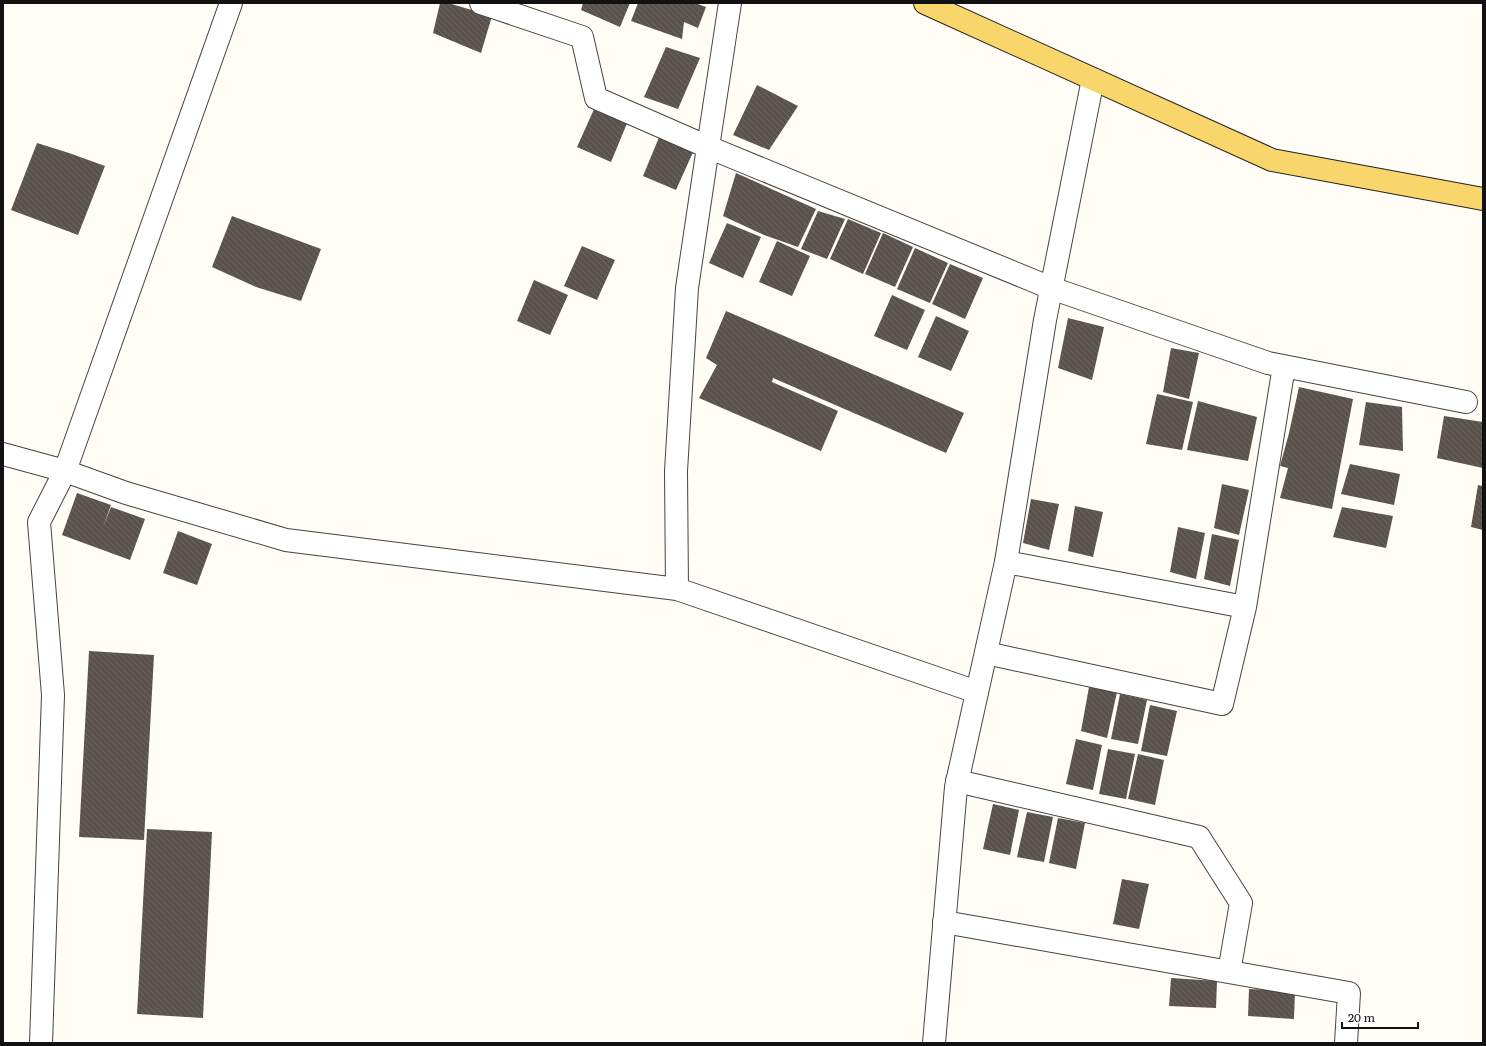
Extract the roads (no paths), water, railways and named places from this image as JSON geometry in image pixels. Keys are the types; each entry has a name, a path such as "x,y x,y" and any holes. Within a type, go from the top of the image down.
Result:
{"main road":[{"path":"925,3 1272,160 1483,199"}],"street":[{"path":"41,1043 53,695 39,522 65,471 231,3"},
{"path":"481,3 582,37 596,98 708,147 1051,288 1268,362 1466,402"},
{"path":"678,589 676,471 687,288 730,3"},
{"path":"934,1043 958,781 1006,562 1051,288 1093,79"},
{"path":"986,653 1222,704 1245,607 1284,366"},
{"path":"3,454 65,471 126,493 286,540 678,589 977,692"},
{"path":"1006,562 1245,607"},
{"path":"958,781 1199,837 1241,903 1228,972"},
{"path":"944,922 1349,993 1346,1043"}]}
